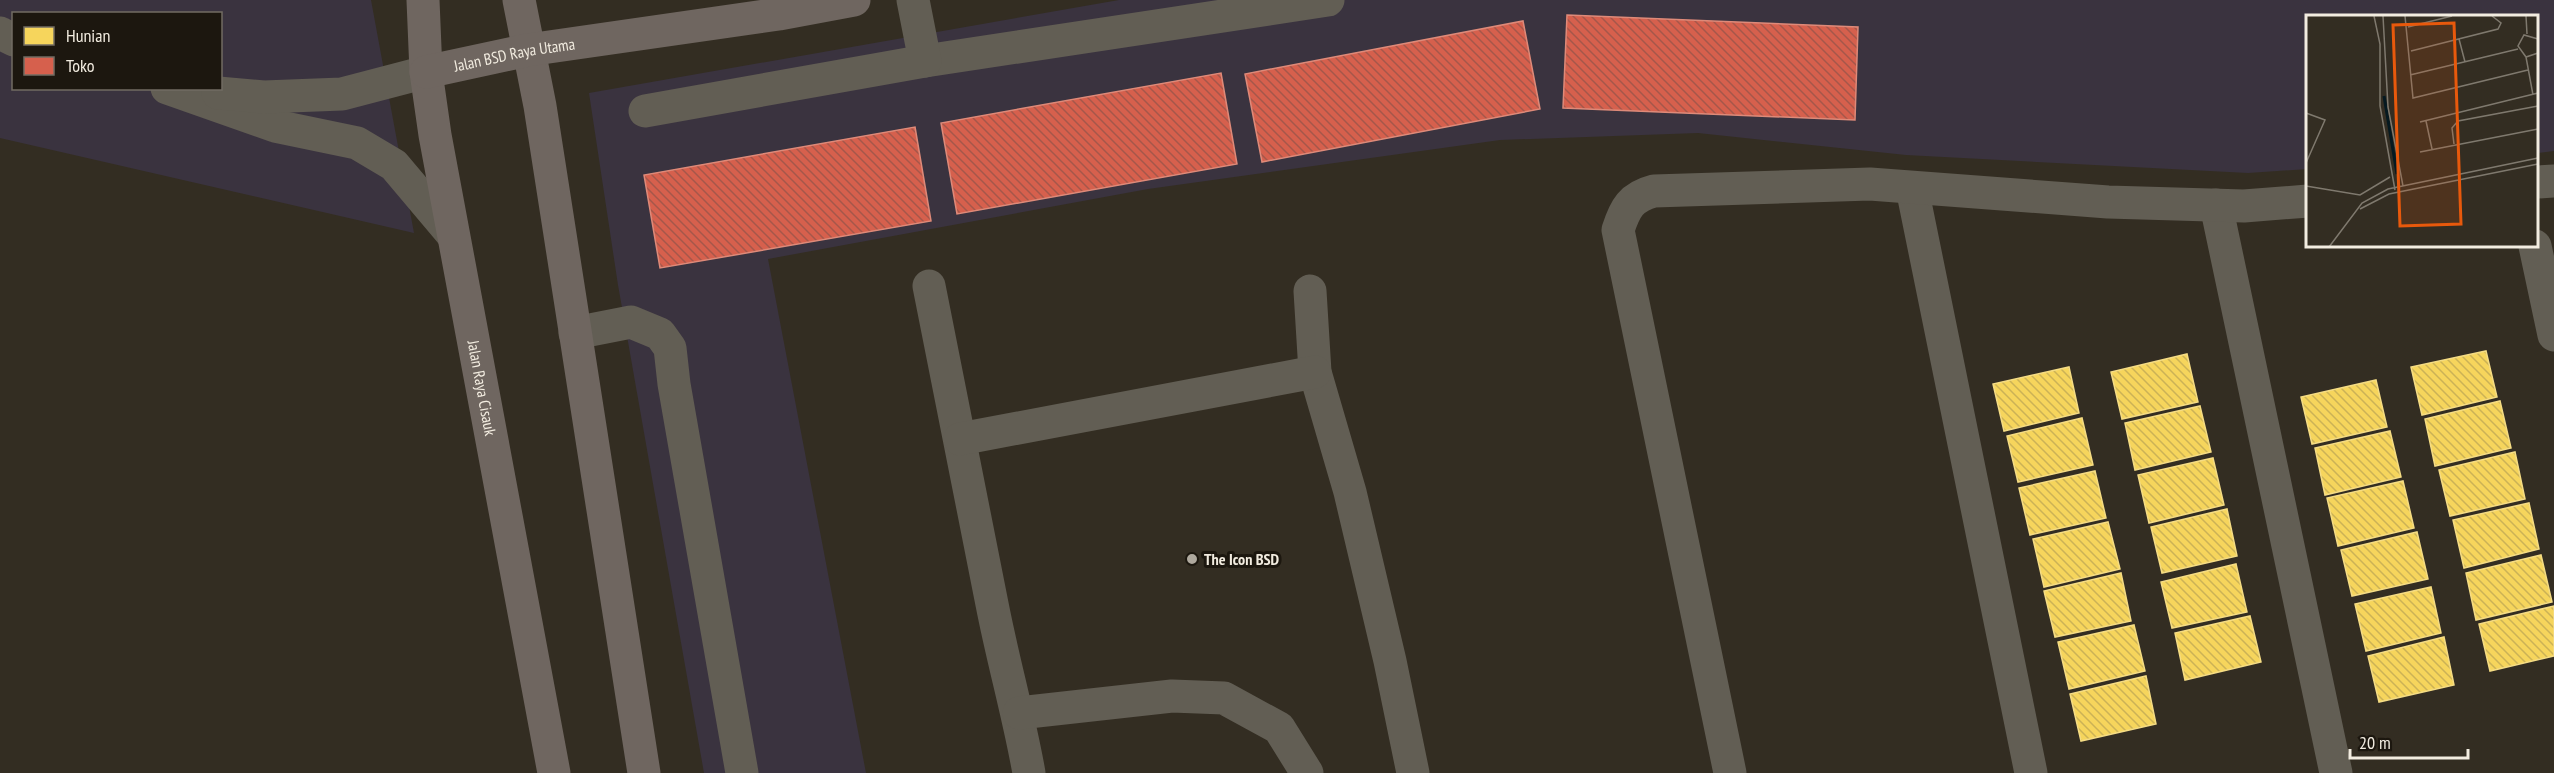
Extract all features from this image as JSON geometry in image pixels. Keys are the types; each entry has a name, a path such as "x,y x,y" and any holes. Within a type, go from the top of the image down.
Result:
{"main road":[{"name":"Jalan Raya Cisauk","path":"423,0 426,72 435,135 554,773"},
{"path":"519,0 540,106 644,773"},
{"name":"Jalan BSD Raya Utama","path":"426,72 528,50 744,19 854,0"}],"street":[{"path":"913,0 925,61"},
{"path":"645,111 925,61 1328,0"},
{"name":"Jalan BSD Raya Utama","path":"192,90 264,98 342,94 426,72"},
{"path":"173,90 275,126 357,143 394,165 453,235"},
{"path":"2539,182 2554,181"},
{"path":"1730,773 1618,230 1623,212 1629,202 1642,194 1654,191 1870,184 2108,202 2244,206 2306,201"},
{"path":"1912,188 2031,773"},
{"path":"2216,205 2336,773"},
{"path":"2535,248 2554,335"},
{"path":"929,286 998,634 1019,713 1029,773"},
{"path":"1310,291 1316,372 1350,492 1390,661 1413,773"},
{"path":"575,333 631,322 660,334 670,348 674,384 742,773"},
{"path":"960,439 1316,372"},
{"path":"1019,713 1172,696 1224,698 1279,728 1307,773"}],"shaded area":[{"path":"0,0 371,0 414,233 0,138"},
{"path":"1119,0 2554,0 2554,151 2539,153 2539,15 2306,15 2306,169 2248,173 1906,155 1698,133 1500,140 1148,189 768,259 866,773 704,773 618,285 589,93"}],"building: Hunian":[{"path":"2486,351 2497,397 2422,415 2411,367"},
{"path":"2187,354 2198,402 2122,419 2111,372"},
{"path":"2069,367 2079,413 2004,431 1993,384"},
{"path":"2376,380 2387,427 2312,444 2301,397"},
{"path":"2500,401 2511,448 2435,466 2425,419"},
{"path":"2200,406 2211,452 2135,470 2125,423"},
{"path":"2082,418 2093,465 2018,482 2007,436"},
{"path":"2390,431 2401,477 2325,495 2315,448"},
{"path":"2515,452 2525,499 2450,516 2439,470"},
{"path":"2213,458 2224,505 2149,523 2138,475"},
{"path":"2095,471 2106,518 2030,535 2019,488"},
{"path":"2403,481 2414,528 2338,546 2327,498"},
{"path":"2529,503 2539,549 2464,568 2453,520"},
{"path":"2227,509 2237,556 2162,573 2151,527"},
{"path":"2108,522 2120,569 2044,587 2033,539"},
{"path":"2417,532 2428,579 2352,596 2341,550"},
{"path":"2541,555 2552,602 2476,620 2466,573"},
{"path":"2236,564 2247,612 2172,628 2161,582"},
{"path":"2121,573 2131,621 2055,637 2044,591"},
{"path":"2431,587 2441,633 2366,651 2355,604"},
{"path":"2554,606 2554,656 2490,671 2479,624"},
{"path":"2250,616 2261,662 2185,680 2175,633"},
{"path":"2134,625 2145,671 2069,689 2058,642"},
{"path":"2444,637 2454,685 2379,702 2368,656"},
{"path":"2146,676 2156,724 2081,741 2070,694"}],"building: Toko":[{"path":"1567,15 1858,27 1855,120 1563,108"},
{"path":"1523,21 1540,109 1262,162 1245,74"},
{"path":"1221,73 1237,164 957,214 941,123"},
{"path":"915,127 931,221 660,268 644,175"}],"place":[{"name":"The Icon BSD","path":"1192,559"}]}
